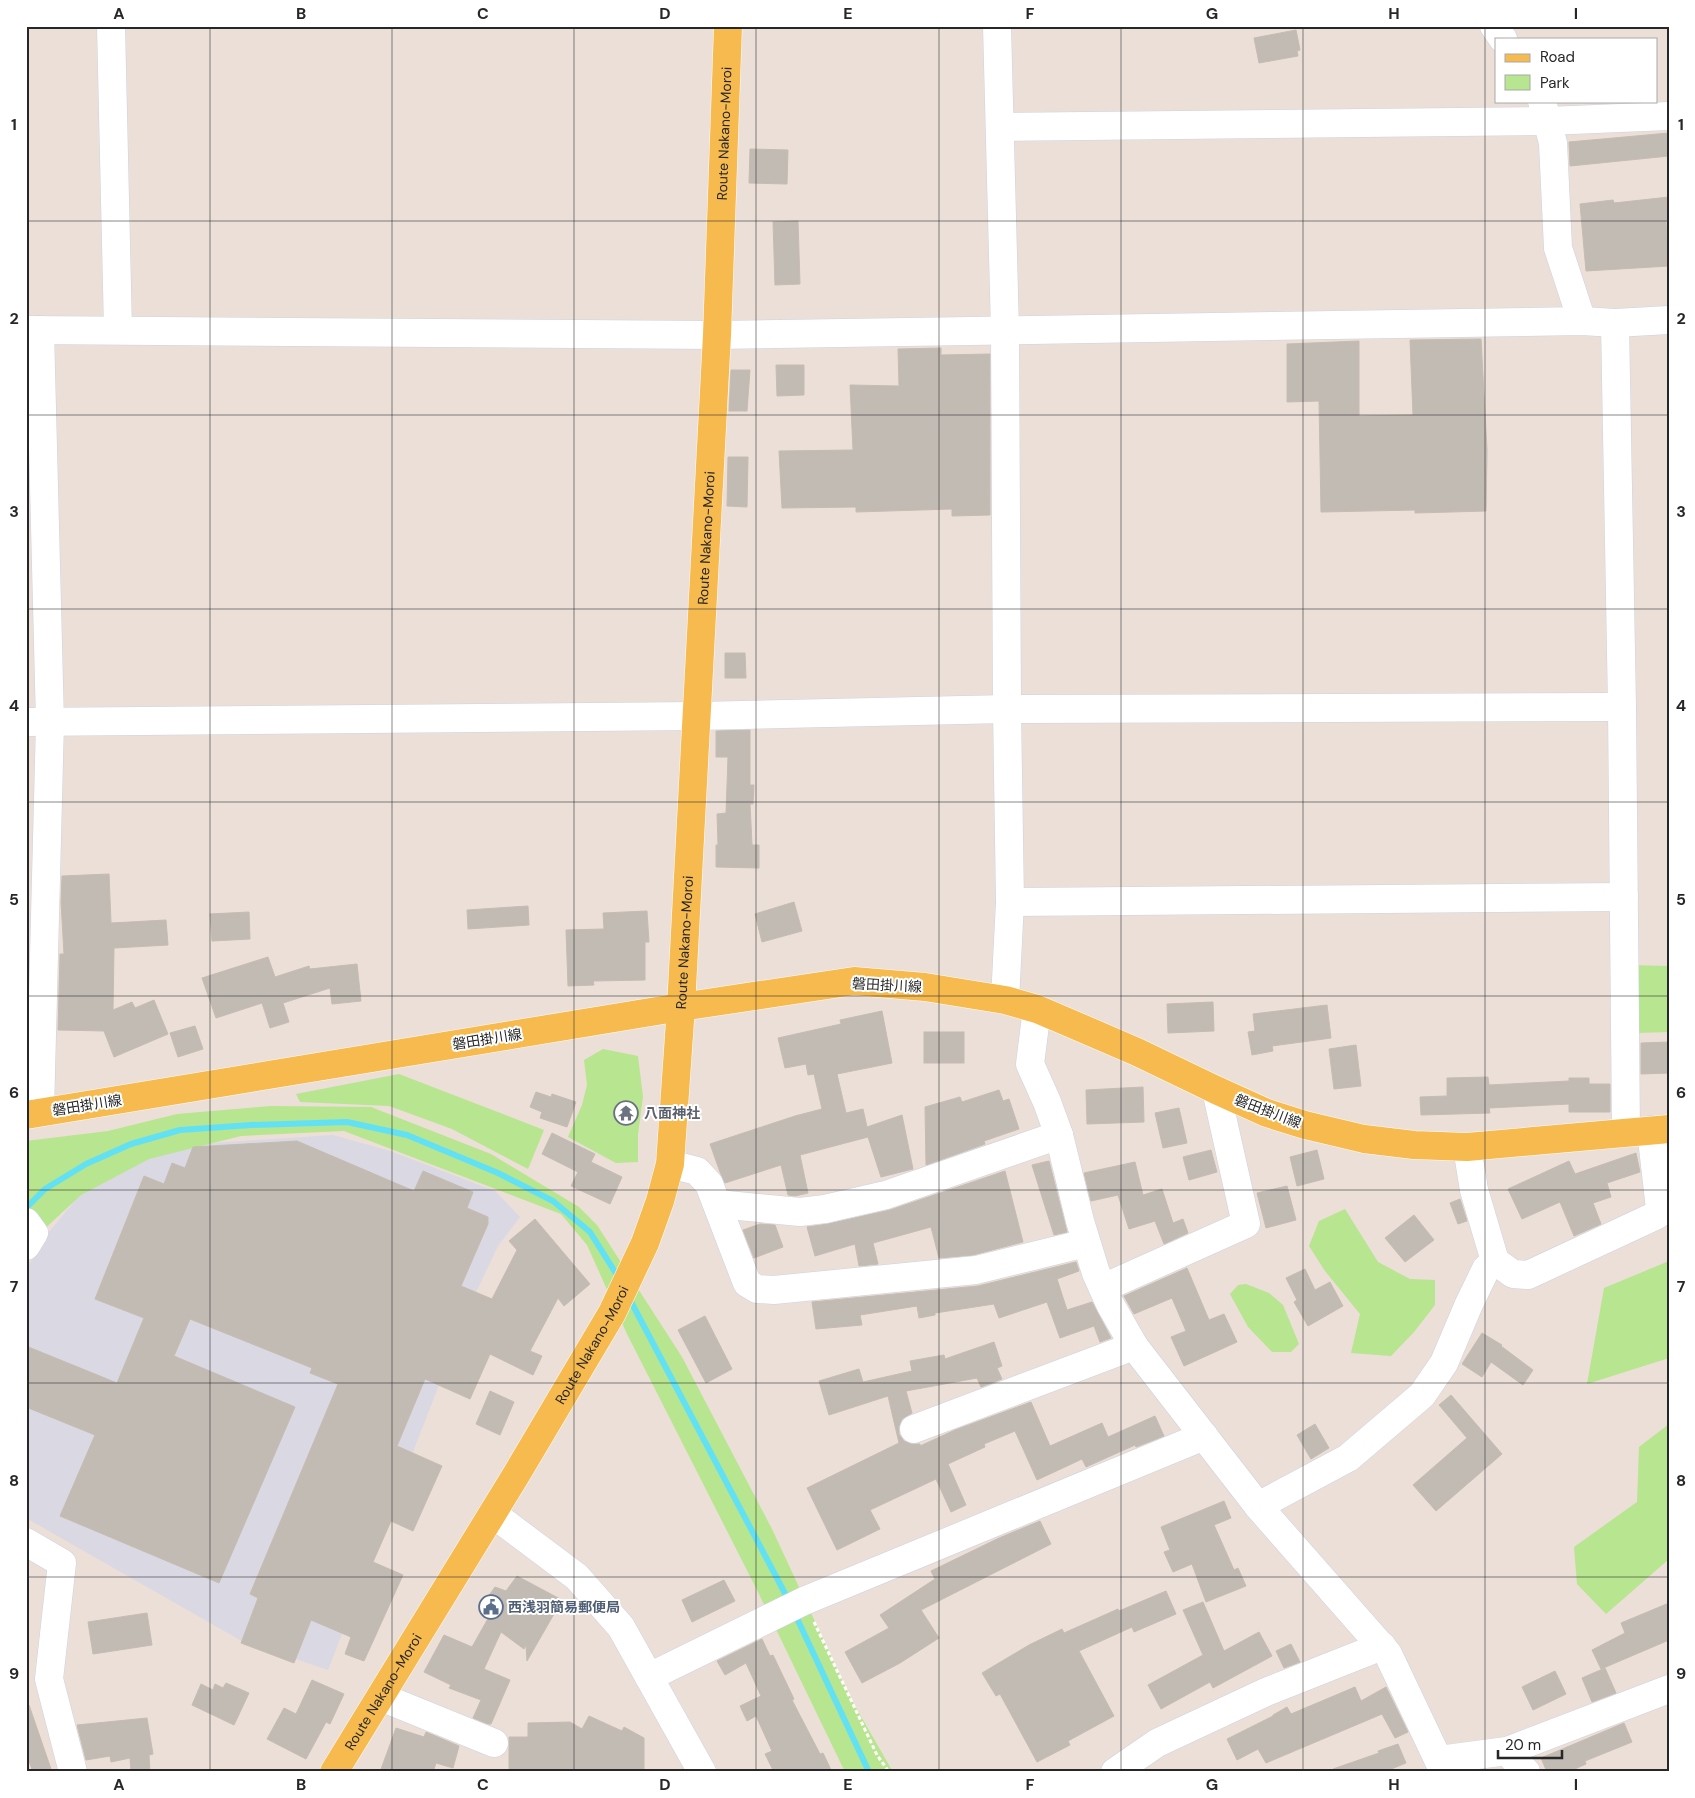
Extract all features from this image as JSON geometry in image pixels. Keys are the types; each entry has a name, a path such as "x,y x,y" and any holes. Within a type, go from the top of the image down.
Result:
{"main road":[{"name":"Route Nakano-Moroi","path":"334,1772 612,1313 646,1243 670,1164 697,716 717,335 728,26"},
{"name":"磐田掛川線","path":"33,1113 680,1007 854,981 926,987 1005,1000 1037,1009 1137,1052 1267,1113 1330,1132 1364,1139 1414,1145 1467,1147 1649,1131"}],"street":[{"path":"110,26 118,330"},
{"path":"997,26 1005,331 1010,902 1005,1000"},
{"path":"1494,26 1502,38"},
{"path":"1000,127 1544,111 1669,116"},
{"path":"1544,111 1553,143 1558,248 1582,321"},
{"path":"33,1113 38,722 33,330 717,335 1669,320"},
{"path":"1467,1147 1474,1190 1495,1262 1513,1274 1528,1275 1657,1215 1660,1209 1649,1131 1624,897 1614,322"},
{"path":"38,722 697,716 1007,709 1622,707"},
{"path":"1010,902 1624,897"},
{"path":"1037,1009 1030,1064 1047,1102 1059,1136 1086,1243 1110,1304 1134,1346 1258,1506 1388,1654 1441,1766 1507,1751 1669,1689"},
{"path":"1103,1288 1246,1224 1216,1090"},
{"path":"716,1204 800,1212 825,1209 886,1195 1059,1136"},
{"path":"670,1164 697,1171 709,1184 747,1283 758,1289 774,1290 976,1270 1086,1243"},
{"path":"1258,1506 1348,1458 1422,1395 1444,1363 1486,1269 1495,1262"},
{"path":"914,1429 1134,1346"},
{"path":"649,1677 804,1601 1204,1436"},
{"path":"492,1514 577,1577 621,1627 702,1772"},
{"path":"26,1542 62,1563 49,1679 73,1772"},
{"path":"1115,1772 1157,1742 1266,1692 1382,1646"},
{"path":"381,1697 494,1743"},
{"path":"1507,1751 1526,1772"}],"path":[{"path":"804,1601 877,1755 889,1772"}],"shaded area":[{"path":"333,1135 390,1151 495,1191 520,1217 498,1246 471,1303 328,1670 240,1640 26,1518 26,1269 49,1232 83,1191 140,1157 182,1145"}],"green space":[{"path":"1630,965 1669,966 1669,1032 1636,1033"},
{"path":"603,1049 638,1056 643,1097 638,1134 638,1162 616,1163 568,1137 582,1105 587,1085 584,1060"},
{"path":"399,1074 544,1130 528,1169 452,1129 389,1106 300,1102 296,1094"},
{"path":"270,1106 371,1107 491,1154 579,1207 597,1225 682,1357 772,1529 851,1699 893,1772 845,1772 757,1590 627,1334 587,1245 561,1214 344,1131 241,1136 149,1159 81,1195 26,1246 26,1141 108,1131 177,1114"},
{"path":"1345,1209 1378,1262 1410,1279 1435,1280 1435,1305 1414,1332 1391,1356 1351,1353 1360,1314 1325,1271 1309,1246 1319,1221"},
{"path":"1669,1261 1669,1358 1587,1384 1604,1288"},
{"path":"1246,1284 1269,1293 1283,1305 1299,1344 1291,1352 1272,1352 1248,1327 1230,1294 1238,1285"},
{"path":"1669,1424 1669,1559 1606,1614 1577,1584 1574,1547 1637,1502 1639,1447"}],"building":[{"path":"1296,30 1300,50 1297,51 1298,56 1259,63 1254,38"},
{"path":"1669,133 1669,156 1570,166 1569,142"},
{"path":"750,149 788,150 787,184 749,183"},
{"path":"1669,197 1669,220 1666,221 1669,266 1586,271 1580,204 1613,200 1614,203"},
{"path":"798,221 800,284 775,285 773,222"},
{"path":"1481,339 1487,450 1486,511 1415,513 1415,510 1321,512 1319,401 1287,402 1287,344 1359,341 1359,416 1413,415 1410,340"},
{"path":"941,348 941,355 990,354 990,515 952,516 952,509 856,512 856,507 782,508 779,451 853,450 850,385 899,386 898,349"},
{"path":"776,365 804,365 804,395 777,396"},
{"path":"731,370 750,370 747,411 729,411"},
{"path":"728,457 748,457 747,507 727,506"},
{"path":"725,653 745,653 746,678 725,678"},
{"path":"750,730 750,785 754,785 753,804 750,804 752,845 759,845 759,868 716,867 716,845 718,845 717,814 726,813 728,757 716,757 716,731"},
{"path":"109,874 111,923 166,920 168,945 114,948 113,1010 132,1002 135,1008 154,1000 168,1034 114,1057 104,1031 58,1030 60,954 64,954 61,902 62,876"},
{"path":"794,902 802,931 762,942 755,914"},
{"path":"528,906 529,925 468,929 467,910"},
{"path":"647,911 649,942 645,942 645,980 593,981 594,985 568,986 566,930 604,929 603,913"},
{"path":"249,912 250,939 212,941 210,914"},
{"path":"268,957 275,977 309,966 310,969 357,964 361,1001 332,1004 330,988 283,1003 289,1022 270,1028 262,1003 216,1018 202,978"},
{"path":"1213,1002 1214,1031 1168,1033 1167,1004"},
{"path":"1327,1005 1331,1038 1272,1046 1273,1051 1252,1055 1248,1032 1255,1031 1253,1014"},
{"path":"882,1011 892,1063 837,1074 846,1113 863,1109 867,1127 902,1115 913,1169 881,1177 868,1137 800,1155 808,1193 795,1196 788,1195 781,1165 725,1183 710,1144 822,1109 814,1074 808,1075 806,1064 785,1068 778,1038 841,1024 840,1020"},
{"path":"195,1026 203,1049 178,1057 170,1033"},
{"path":"924,1032 964,1032 964,1063 924,1063"},
{"path":"1669,1042 1669,1073 1641,1074 1641,1043"},
{"path":"1356,1045 1361,1086 1334,1089 1329,1049"},
{"path":"1488,1077 1489,1085 1569,1081 1569,1078 1589,1078 1589,1084 1610,1084 1610,1112 1569,1112 1569,1104 1489,1108 1490,1113 1421,1115 1420,1097 1447,1096 1447,1078"},
{"path":"1143,1087 1144,1122 1087,1124 1086,1090"},
{"path":"999,1090 1003,1101 1009,1099 1019,1129 984,1141 985,1144 926,1165 925,1107 960,1097 962,1102"},
{"path":"536,1092 551,1097 552,1094 576,1102 567,1127 540,1118 542,1112 530,1107"},
{"path":"1179,1108 1187,1143 1163,1148 1155,1113"},
{"path":"552,1133 595,1154 591,1162 622,1177 610,1204 571,1186 578,1172 542,1154"},
{"path":"297,1141 414,1191 423,1171 473,1192 467,1208 488,1217 488,1224 461,1286 492,1299 517,1250 509,1241 535,1219 590,1284 564,1306 558,1298 530,1351 542,1356 533,1375 490,1354 470,1399 425,1379 397,1446 442,1466 413,1531 391,1521 373,1562 403,1575 364,1661 345,1654 351,1637 311,1620 294,1663 241,1643 258,1598 250,1594 338,1384 310,1373 312,1368 190,1319 174,1356 295,1407 219,1583 60,1516 95,1435 26,1407 26,1346 117,1383 144,1318 95,1299 144,1176 164,1184 172,1163 185,1168 193,1147"},
{"path":"1211,1150 1217,1172 1189,1180 1183,1157"},
{"path":"1317,1150 1324,1179 1297,1186 1290,1157"},
{"path":"1636,1153 1640,1172 1607,1183 1611,1197 1593,1203 1601,1224 1574,1236 1560,1202 1522,1219 1508,1189 1569,1161 1575,1174"},
{"path":"1049,1161 1067,1232 1054,1235 1032,1165"},
{"path":"1135,1162 1143,1195 1162,1189 1173,1223 1183,1219 1188,1233 1164,1244 1155,1221 1129,1229 1118,1195 1091,1201 1084,1173"},
{"path":"1005,1171 1023,1242 973,1255 939,1258 931,1227 873,1243 878,1264 859,1266 855,1244 815,1256 807,1227 890,1210"},
{"path":"1287,1186 1296,1220 1266,1228 1257,1193"},
{"path":"1460,1199 1467,1221 1458,1224 1450,1203"},
{"path":"1414,1215 1434,1240 1405,1262 1385,1238"},
{"path":"760,1224 775,1225 783,1247 754,1258 743,1230"},
{"path":"1076,1262 1079,1271 1057,1279 1067,1310 1092,1302 1111,1338 1100,1342 1094,1326 1060,1338 1047,1302 999,1318 994,1304 935,1313 935,1315 919,1318 917,1306 860,1315 862,1325 816,1329 812,1302 978,1286"},
{"path":"1187,1268 1209,1320 1224,1314 1237,1342 1184,1366 1171,1337 1186,1331 1172,1298 1134,1314 1124,1296"},
{"path":"1305,1269 1315,1290 1330,1282 1343,1306 1308,1326 1294,1302 1297,1300 1286,1278"},
{"path":"705,1316 732,1369 706,1383 678,1330"},
{"path":"1482,1333 1502,1345 1533,1370 1523,1385 1491,1362 1482,1377 1462,1364"},
{"path":"994,1342 1002,1366 997,1368 1002,1379 981,1387 977,1378 906,1391 912,1413 902,1419 899,1426 899,1434 904,1441 911,1444 920,1444 920,1446 955,1430 1031,1402 1050,1446 1102,1423 1108,1437 1155,1416 1164,1436 1136,1447 1135,1445 1086,1467 1082,1459 1037,1480 1015,1431 984,1444 985,1447 948,1464 966,1505 951,1512 936,1479 870,1510 880,1529 837,1550 807,1488 899,1443 888,1396 829,1415 819,1381 859,1369 863,1382 912,1371 910,1361 944,1355 945,1359"},
{"path":"490,1391 514,1402 500,1435 476,1424"},
{"path":"1451,1395 1502,1454 1436,1511 1413,1485 1467,1438 1439,1405"},
{"path":"1315,1424 1329,1448 1311,1459 1297,1435"},
{"path":"1224,1501 1231,1518 1214,1525 1234,1570 1238,1568 1246,1586 1206,1602 1192,1564 1173,1572 1164,1552 1170,1550 1161,1527"},
{"path":"1040,1521 1051,1544 921,1610 939,1638 900,1663 862,1683 845,1652 889,1628 880,1615 935,1579 931,1571 999,1538"},
{"path":"517,1576 562,1600 527,1661 526,1645 524,1649 501,1632 484,1669 510,1680 491,1724 488,1724 473,1718 481,1700 449,1688 451,1685 424,1672 444,1635 472,1647 490,1615 480,1608 495,1587 506,1591"},
{"path":"724,1580 735,1601 692,1622 682,1600"},
{"path":"1166,1591 1176,1614 1134,1632 1132,1627 1079,1651 1114,1716 1068,1741 1070,1745 1037,1762 1000,1694 996,1696 982,1673 1029,1645 1062,1629 1064,1633 1118,1609 1119,1611"},
{"path":"1203,1602 1224,1651 1259,1632 1272,1656 1213,1688 1210,1682 1161,1709 1148,1685 1203,1655 1183,1610"},
{"path":"1669,1603 1669,1640 1601,1669 1592,1650 1625,1633 1621,1623"},
{"path":"147,1613 152,1645 93,1654 88,1622"},
{"path":"762,1639 770,1656 773,1655 794,1699 792,1700 820,1754 823,1753 832,1772 774,1772 765,1754 772,1751 756,1716 747,1721 740,1706 761,1696 746,1663 725,1675 717,1661"},
{"path":"1291,1644 1300,1662 1284,1668 1276,1651"},
{"path":"1605,1668 1616,1693 1592,1702 1582,1678"},
{"path":"1555,1671 1566,1694 1533,1710 1522,1687"},
{"path":"312,1680 344,1694 330,1724 326,1722 306,1759 267,1739 284,1708 296,1714"},
{"path":"226,1683 249,1693 234,1725 192,1705 201,1684 213,1690 215,1684 223,1688"},
{"path":"1355,1687 1361,1701 1386,1687 1408,1732 1395,1738 1382,1714 1266,1763 1258,1749 1237,1760 1227,1739 1287,1707 1291,1714"},
{"path":"29,1705 52,1772 33,1772 26,1753 26,1706"},
{"path":"589,1716 622,1731 624,1727 644,1738 644,1772 509,1772 509,1737 528,1737 528,1723 570,1722 582,1729"},
{"path":"147,1718 153,1754 149,1755 150,1772 131,1772 130,1758 111,1762 110,1756 86,1760 77,1725"},
{"path":"1624,1723 1632,1742 1585,1761 1586,1764 1568,1772 1547,1772 1541,1758"},
{"path":"396,1728 424,1737 426,1732 459,1746 453,1768 436,1763 433,1772 380,1772"},
{"path":"1398,1744 1406,1763 1384,1772 1334,1772 1333,1769 1379,1753 1378,1751"}],"waterway":[{"path":"26,1208 45,1189 86,1164 131,1144 180,1130 251,1125 347,1122 407,1135 498,1173 553,1201 590,1232 620,1280"},
{"path":"628,1296 789,1601"},
{"path":"794,1612 869,1772"}],"place":[{"name":"八面神社","path":"626,1113"},
{"name":"西浅羽簡易郵便局","path":"491,1607"}]}
